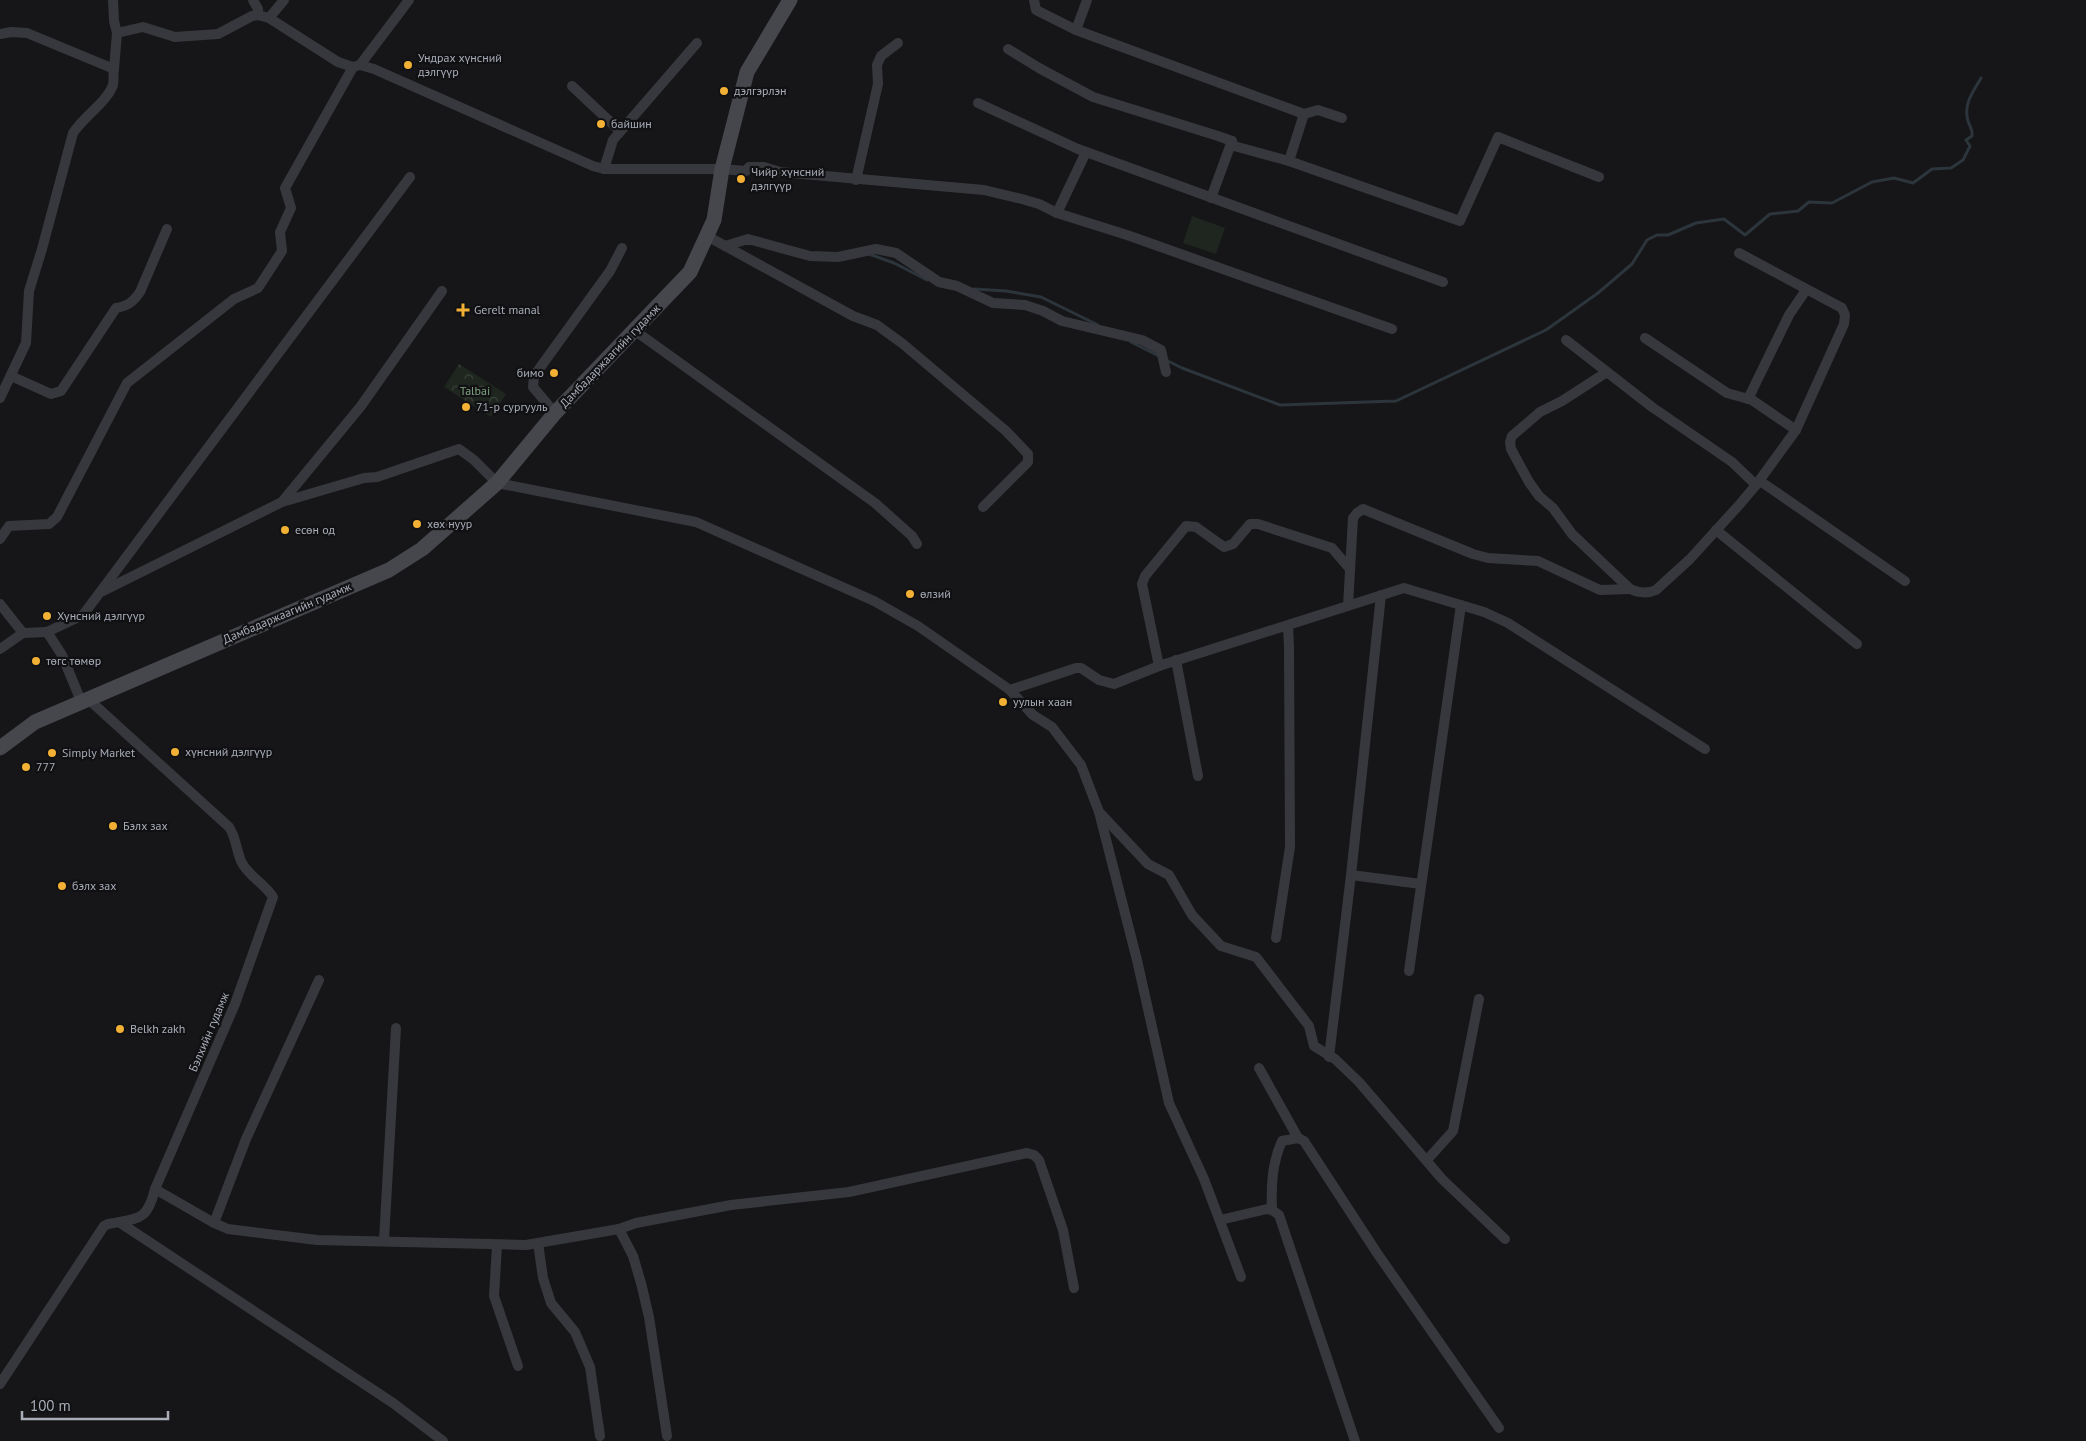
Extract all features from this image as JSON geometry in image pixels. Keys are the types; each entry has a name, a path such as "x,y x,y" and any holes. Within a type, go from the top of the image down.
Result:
{"main road":[{"name":"Дамбадаржаагийн гудамж","path":"0,748 35,722 389,570 422,549 497,482 555,413 690,272 714,220 722,168 747,72 790,0"}],"street":[{"path":"0,398 26,343 29,291 71,141 82,120 103,101 113,84 117,33 114,21 113,0"},
{"path":"253,0 258,9 258,15"},
{"path":"269,18 284,0"},
{"path":"0,539 8,526 49,524 57,517 127,383 234,299 258,288 282,251 280,232 291,208 285,188 357,66 408,0"},
{"path":"1034,0 1036,10 1076,30 1304,114 1318,110 1342,118"},
{"path":"1076,30 1087,0"},
{"path":"117,33 143,27 175,37 218,34 252,16 258,15 269,18 338,62 374,69 593,166 604,168 722,168 746,170 749,167 764,167 780,172 856,180 984,190 1040,204 1057,213 1128,235 1392,329"},
{"path":"0,34 10,32 27,33 114,69"},
{"path":"604,168 613,140 697,43"},
{"path":"856,180 878,84 877,65 881,56 898,43"},
{"path":"1008,48 1039,68 1093,97 1232,141 1234,146 1289,161 1460,222 1498,137 1599,177"},
{"path":"572,86 620,131"},
{"path":"978,103 1086,152 1443,282"},
{"path":"1289,161 1304,114"},
{"path":"1211,198 1232,141"},
{"path":"1057,213 1086,152"},
{"path":"0,649 23,633 47,632 83,615 410,177"},
{"path":"11,376 51,394 61,391 116,308 134,301 140,292 167,229"},
{"path":"707,236 853,316 877,325 903,344 1006,431 1028,454 1028,462 983,506"},
{"path":"725,246 748,239 810,256 838,256 876,248 896,253 939,282 957,286 993,303 1025,305 1043,311 1062,321 1142,340 1161,350 1165,367"},
{"path":"555,413 533,387 534,376 610,271 622,248"},
{"path":"1348,606 1353,518 1356,513 1363,510 1473,554 1488,558 1538,561 1600,590 1630,589 1643,593 1656,590 1690,559 1758,483 1796,430 1844,324 1845,315 1842,308 1740,254"},
{"path":"1748,399 1789,315 1806,290"},
{"path":"282,502 361,406 442,291"},
{"path":"634,330 875,503 912,536 917,544"},
{"path":"1646,338 1727,393 1748,399 1796,430"},
{"path":"1566,340 1652,407 1732,462 1758,483 1905,581"},
{"path":"1607,372 1562,401 1540,412 1512,436 1510,442 1529,482 1539,496 1553,508 1572,534 1630,589"},
{"path":"100,593 282,502 364,478 377,477 459,449 474,460 497,482 696,522 874,601 918,626 1010,690 1033,715 1052,727 1081,765 1099,812 1137,960 1169,1103 1204,1179 1241,1277"},
{"path":"1159,666 1142,584 1145,576 1186,526 1196,527 1224,547 1233,544 1250,524 1258,524 1332,548 1350,569"},
{"path":"1716,530 1857,644"},
{"path":"1010,690 1076,668 1082,668 1099,680 1114,684 1176,660 1404,588 1461,604 1484,612 1508,624 1705,749"},
{"path":"1329,1057 1351,875 1381,595"},
{"path":"0,604 23,633"},
{"path":"1409,971 1461,604"},
{"path":"1276,938 1290,847 1288,626"},
{"path":"47,632 62,655 84,700"},
{"path":"1176,660 1198,776"},
{"name":"Бэлхийн гудамж","path":"0,1384 104,1226 136,1219 151,1207 155,1189 235,1004 273,897 268,889 242,862 234,834 229,827 84,700"},
{"path":"1099,812 1148,864 1169,875 1192,915 1221,946 1256,957 1309,1026 1314,1046 1335,1059 1359,1082 1442,1179 1505,1239"},
{"path":"1351,875 1421,884"},
{"path":"214,1223 246,1139 319,980"},
{"path":"1427,1160 1453,1131 1479,999"},
{"path":"384,1240 396,1028"},
{"path":"1260,1068 1298,1138"},
{"path":"1272,1210 1271,1188 1276,1154 1282,1141 1298,1138 1304,1140 1377,1253 1499,1428"},
{"path":"155,1189 228,1229 318,1240 384,1240 497,1246 538,1243 618,1229 636,1222 731,1205 849,1192 1027,1153 1034,1155 1039,1160 1063,1230 1074,1288"},
{"path":"1220,1220 1267,1209 1279,1215 1355,1441"},
{"path":"120,1222 393,1403 443,1441"},
{"path":"618,1229 633,1256 649,1317 666,1436"},
{"path":"538,1243 544,1278 551,1303 575,1332 590,1366 600,1436"},
{"path":"497,1246 494,1296 518,1366"}],"green space":[{"path":"1192,216 1225,228 1216,254 1183,243"},
{"name":"Talbai","path":"459,364 506,394 491,417 444,387"}],"waterway":[{"path":"1166,360 1182,368 1280,405 1396,401 1546,330 1598,293 1632,264 1647,240 1657,235 1668,235 1696,223 1724,219 1745,235 1770,214 1798,211 1809,202 1832,203 1872,182 1894,178 1913,183 1932,169 1951,168 1963,160 1970,146 1966,140 1972,136 1967,109 1970,98 1981,78"},
{"path":"869,254 894,263 927,280"},
{"path":"974,289 1006,291 1041,297 1098,325"},
{"path":"1131,342 1161,357"}],"place":[{"name":"Ундрах хүнсний дэлгүүр","path":"408,65"},
{"name":"дэлгэрлэн","path":"724,91"},
{"name":"байшин","path":"601,124"},
{"name":"Чийр хүнсний дэлгүүр","path":"741,179"},
{"name":"Gerelt manal","path":"463,310"},
{"name":"бимо","path":"554,373"},
{"name":"71-р сургууль","path":"466,407"},
{"name":"хөх нуур","path":"417,524"},
{"name":"есөн од","path":"285,530"},
{"name":"өлзий","path":"910,594"},
{"name":"Хүнсний дэлгүүр","path":"47,616"},
{"name":"төгс төмөр","path":"36,661"},
{"name":"уулын хаан","path":"1003,702"},
{"name":"хүнсний дэлгүүр","path":"175,752"},
{"name":"Simply Market","path":"52,753"},
{"name":"777","path":"26,767"},
{"name":"Бэлх зах","path":"113,826"},
{"name":"бэлх зах","path":"62,886"},
{"name":"Belkh zakh","path":"120,1029"}]}
